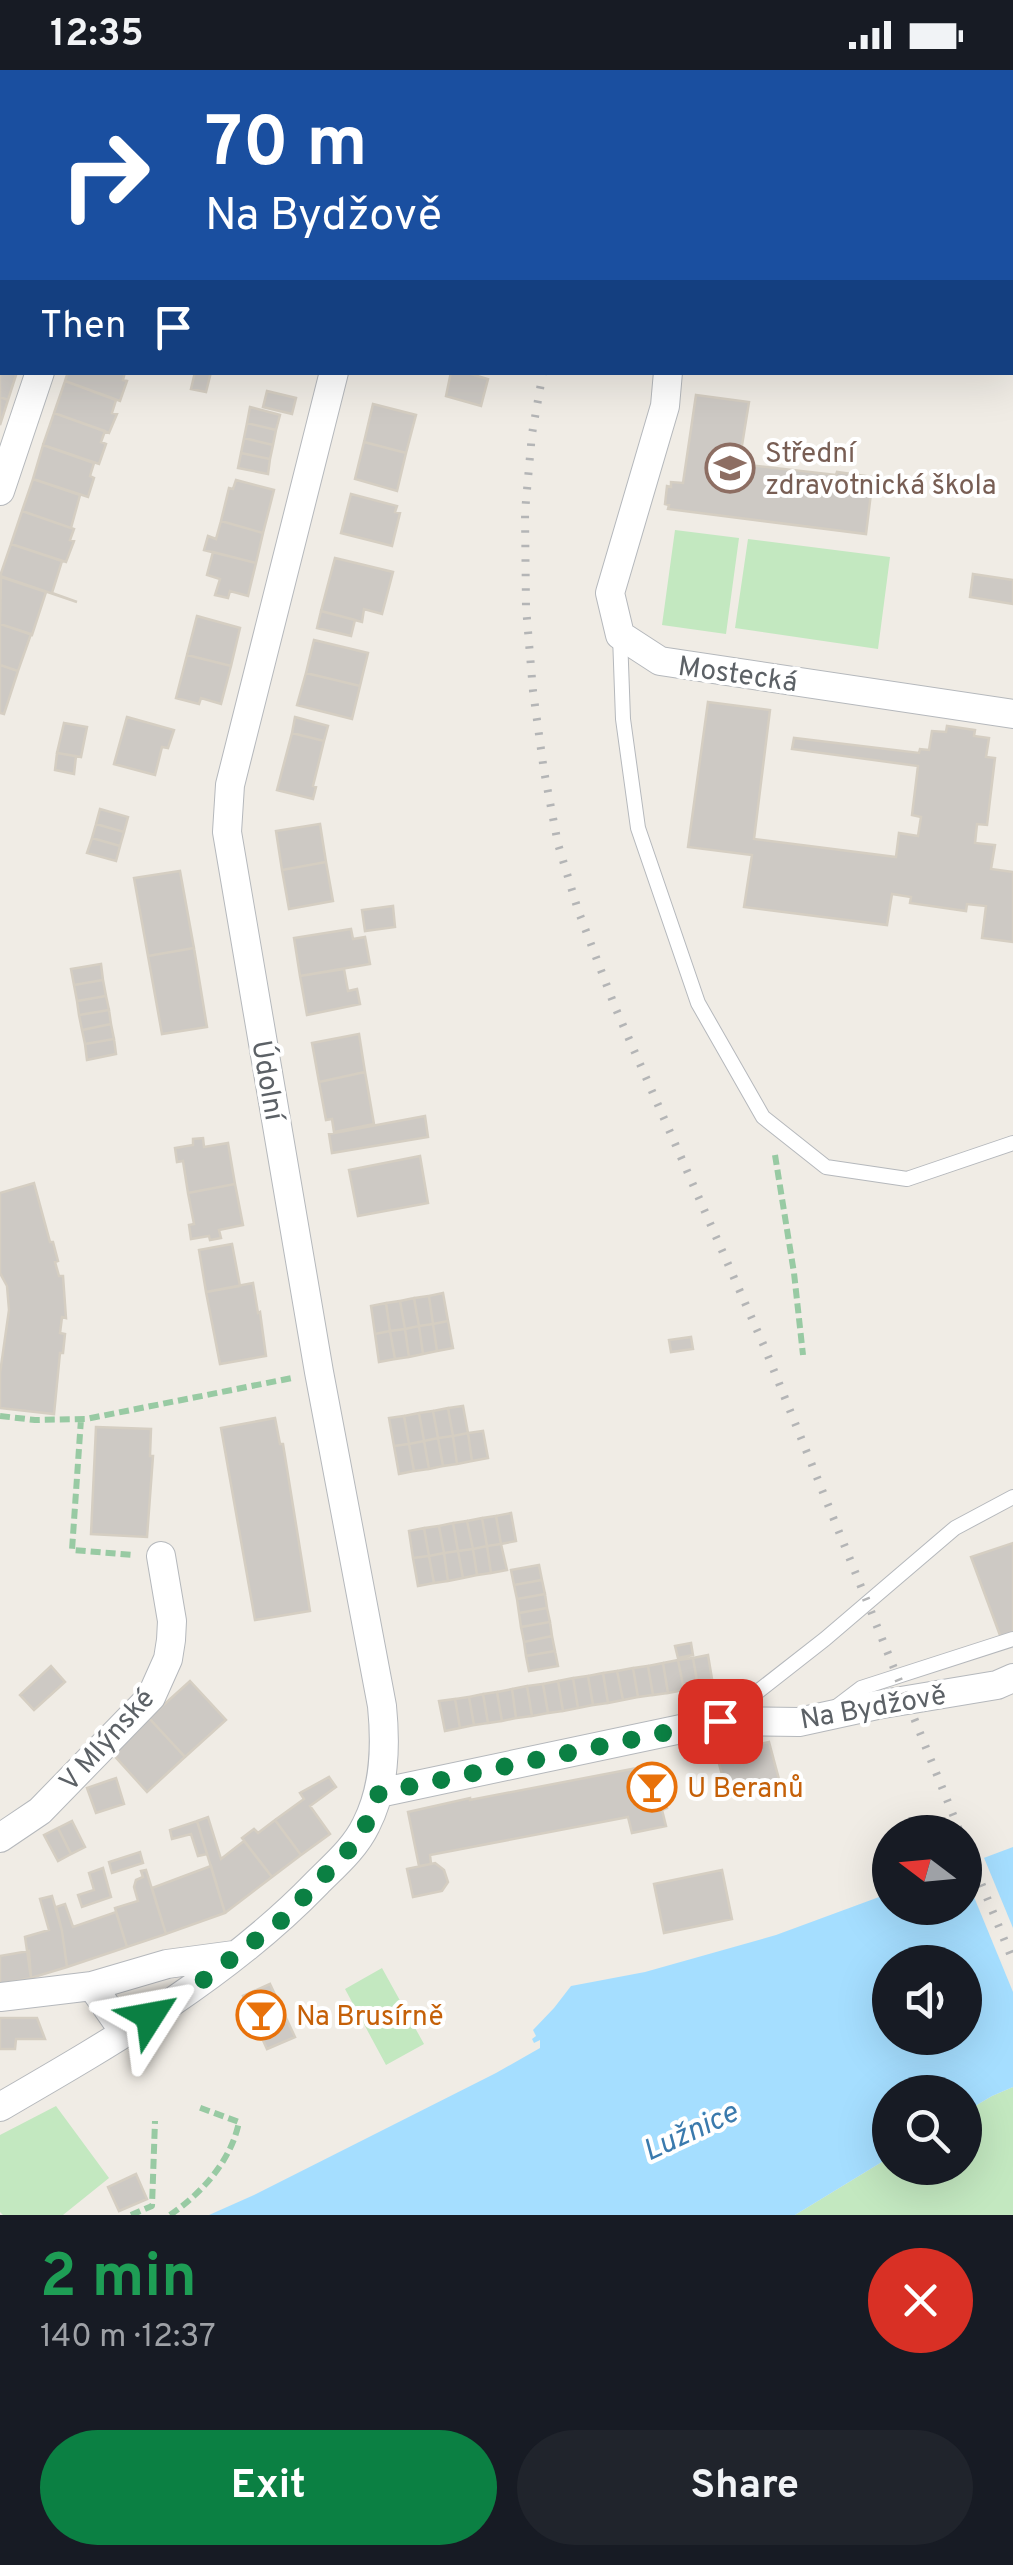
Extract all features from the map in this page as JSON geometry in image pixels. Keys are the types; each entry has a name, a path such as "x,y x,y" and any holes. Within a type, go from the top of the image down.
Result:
{"street":[{"path":"0,491 39,375"},
{"name":"Údolní","path":"0,2107 125,2033 282,1920 349,1851 368,1824 379,1793 384,1748 382,1706 319,1372 227,832 230,786 333,375"},
{"path":"620,635 610,593 665,406 668,375"},
{"name":"Mostecká","path":"620,635 660,661 1013,714"},
{"name":"V Mlýnské","path":"0,1838 40,1811 151,1696 168,1659 171,1640 172,1621 160,1556"},
{"name":"Na Bydžově","path":"379,1793 720,1721 799,1722 998,1685 1013,1678"},
{"path":"0,1997 92,1986 168,1964 236,1955"},
{"path":"92,1986 125,2033"}],"lane":[{"path":"620,635 622,719 638,828 698,1002 763,1117 826,1167 907,1180 1013,1143"},
{"path":"720,1721 825,1639 955,1528 1013,1497"},
{"path":"824,1716 860,1688 1013,1639"}],"path":[{"path":"778,1129 774,1147 794,1273 802,1355"},
{"path":"0,1416 81,1419 298,1376"},
{"path":"81,1419 72,1550 160,1556"},
{"path":"170,2215 214,2173 229,2152 239,2122 198,2107"},
{"path":"131,2215 152,2206 155,2121"}],"green space":[{"path":"675,530 739,538 726,634 662,625"},
{"path":"748,539 890,557 878,649 735,628"},
{"path":"382,1968 424,2044 386,2065 345,1989"},
{"path":"1013,2087 1013,2215 795,2215 872,2168 872,2185 982,2185 982,2102"},
{"path":"56,2106 109,2178 63,2215 3,2215 0,2135"}],"water":[{"name":"Lužnice","path":"1013,1847 1013,2087 982,2102 982,2075 872,2075 872,2168 795,2215 209,2215 540,2048 540,2040 534,2043 532,2039 536,2036 533,2030 571,1986 645,1972 776,1935 872,1900 872,1925 982,1925 982,1859"}],"pier":[{"path":"982,1853 1013,1928 1013,1992 982,1916"}],"building":[{"path":"0,375 16,375 8,400 0,397"},
{"path":"67,375 124,375 123,380 127,381 120,401 65,381"},
{"path":"194,375 210,375 206,392 191,389"},
{"path":"450,375 488,379 481,406 446,396"},
{"path":"65,381 116,400 112,413 117,414 109,433 54,413"},
{"path":"267,391 296,398 292,414 263,407"},
{"name":"Střední zdravotnická škola","path":"696,395 749,402 739,464 873,477 866,534 668,509 667,486 671,487 671,482 683,483"},
{"path":"0,397 8,400 0,425"},
{"path":"373,404 416,415 406,453 364,442"},
{"path":"250,407 280,415 276,430 247,423"},
{"path":"54,413 105,431 101,442 106,444 99,464 43,445"},
{"path":"247,423 276,430 273,445 244,438"},
{"path":"244,438 273,445 270,459 241,453"},
{"path":"364,442 406,453 397,491 355,479"},
{"path":"43,445 94,463 88,497 33,479"},
{"path":"241,453 270,459 268,474 238,468"},
{"path":"33,479 80,495 71,528 22,511"},
{"path":"236,480 274,490 263,533 221,521 229,488 233,489"},
{"path":"351,494 397,506 395,512 400,513 392,546 341,533"},
{"path":"22,511 74,529 66,562 11,544"},
{"path":"221,521 263,533 256,563 204,550 208,536 216,539"},
{"path":"11,544 62,561 52,593 77,602 0,576"},
{"path":"213,552 256,563 248,596 230,591 228,598 215,595 220,579 207,575"},
{"path":"335,558 393,572 382,614 364,609 362,622 321,611"},
{"path":"973,574 1013,580 1013,604 970,597"},
{"path":"1,577 46,592 32,635 0,624"},
{"path":"321,611 355,620 351,636 317,628"},
{"path":"197,616 240,628 231,666 187,655"},
{"path":"0,624 31,634 18,671 0,665"},
{"path":"314,640 368,653 360,686 306,673"},
{"path":"187,655 231,666 221,704 201,698 199,704 176,698"},
{"path":"0,665 18,671 4,714 0,713"},
{"path":"306,673 360,686 352,719 297,705"},
{"path":"708,702 770,710 754,839 896,857 899,833 918,836 921,817 912,815 918,766 792,749 794,738 919,753 920,749 929,750 932,731 946,732 947,726 975,730 974,736 989,738 986,757 995,758 987,825 977,824 975,843 995,845 991,869 1013,872 1013,942 982,938 986,906 967,904 966,911 910,903 911,897 892,894 887,925 744,907 752,855 688,847"},
{"path":"127,717 174,730 168,748 162,747 155,775 114,764"},
{"path":"295,717 328,726 324,741 292,733"},
{"path":"64,723 87,727 81,757 57,753"},
{"path":"292,733 324,741 313,799 277,790"},
{"path":"57,753 76,756 74,774 55,770"},
{"path":"100,809 128,817 124,832 96,824"},
{"path":"96,824 124,832 120,846 92,838"},
{"path":"320,824 326,862 282,870 276,831"},
{"path":"92,838 120,846 116,861 87,853"},
{"path":"326,862 333,901 289,909 282,870"},
{"path":"180,871 194,948 148,956 134,878"},
{"path":"393,906 395,927 365,931 362,910"},
{"path":"351,929 353,939 365,937 370,964 300,976 294,938"},
{"path":"194,948 207,1027 162,1034 148,956"},
{"path":"101,964 103,980 74,985 71,969"},
{"path":"344,969 348,991 357,989 360,1004 307,1015 300,976"},
{"path":"103,980 106,996 77,1001 74,985"},
{"path":"106,996 109,1010 79,1015 77,1001"},
{"path":"109,1010 111,1024 82,1030 79,1015"},
{"path":"111,1024 114,1039 85,1044 82,1030"},
{"path":"359,1034 365,1072 319,1082 312,1043"},
{"path":"114,1039 116,1054 87,1060 85,1044"},
{"path":"365,1072 374,1124 334,1132 332,1119 326,1120 319,1082"},
{"path":"425,1116 428,1137 332,1153 329,1134"},
{"path":"203,1138 204,1147 228,1143 235,1184 188,1193 183,1161 177,1162 175,1148 193,1145 193,1139"},
{"path":"420,1156 428,1203 358,1216 349,1170"},
{"path":"34,1183 53,1242 59,1276 63,1276 66,1318 62,1317 60,1333 65,1334 54,1414 0,1408 0,1373 9,1310 7,1286 0,1273 0,1193"},
{"path":"235,1184 243,1225 219,1230 221,1238 191,1239 189,1225 194,1224 188,1193"},
{"path":"232,1244 240,1286 206,1292 199,1250"},
{"path":"253,1283 266,1356 220,1364 206,1292"},
{"path":"443,1293 448,1321 433,1324 429,1296"},
{"path":"429,1296 433,1324 419,1326 414,1298"},
{"path":"414,1298 419,1326 405,1329 400,1301"},
{"path":"400,1301 405,1329 390,1331 386,1303"},
{"path":"386,1303 390,1331 375,1334 371,1306"},
{"path":"448,1321 453,1348 437,1351 433,1324"},
{"path":"433,1324 437,1351 423,1354 419,1326"},
{"path":"419,1326 423,1354 409,1357 405,1329"},
{"path":"405,1329 409,1357 395,1359 390,1331"},
{"path":"390,1331 395,1359 379,1362 375,1334"},
{"path":"691,1337 693,1349 671,1352 669,1340"},
{"path":"463,1406 468,1433 453,1436 448,1408"},
{"path":"448,1408 453,1436 438,1438 433,1411"},
{"path":"433,1411 438,1438 424,1441 419,1413"},
{"path":"419,1413 424,1441 409,1444 404,1416"},
{"path":"404,1416 409,1444 394,1446 389,1418"},
{"path":"275,1418 283,1444 310,1611 255,1620 221,1428"},
{"path":"96,1427 151,1429 147,1537 91,1534"},
{"path":"483,1431 488,1458 472,1461 468,1433"},
{"path":"468,1433 472,1461 457,1464 453,1436"},
{"path":"453,1436 457,1464 443,1466 438,1438"},
{"path":"438,1438 443,1466 429,1469 424,1441"},
{"path":"424,1441 429,1469 414,1471 409,1444"},
{"path":"409,1444 414,1471 399,1474 394,1446"},
{"path":"511,1513 516,1541 501,1544 496,1516"},
{"path":"496,1516 501,1544 487,1546 482,1518"},
{"path":"482,1518 487,1546 473,1549 467,1521"},
{"path":"467,1521 473,1549 458,1551 453,1523"},
{"path":"453,1523 458,1551 444,1553 439,1526"},
{"path":"439,1526 444,1553 429,1556 424,1528"},
{"path":"424,1528 429,1556 413,1558 409,1531"},
{"path":"1013,1543 1013,1632 1001,1638 971,1557"},
{"path":"501,1544 507,1570 491,1573 487,1546"},
{"path":"487,1546 491,1573 477,1575 473,1549"},
{"path":"473,1549 477,1575 463,1578 458,1551"},
{"path":"458,1551 463,1578 448,1581 444,1553"},
{"path":"444,1553 448,1581 434,1583 429,1556"},
{"path":"429,1556 434,1583 418,1586 413,1558"},
{"path":"539,1565 542,1580 514,1585 511,1570"},
{"path":"542,1580 545,1594 517,1599 514,1585"},
{"path":"545,1594 547,1608 519,1613 517,1599"},
{"path":"547,1608 550,1622 521,1627 519,1613"},
{"path":"550,1622 552,1636 524,1642 521,1627"},
{"path":"552,1636 555,1651 526,1656 524,1642"},
{"path":"691,1643 693,1655 678,1658 675,1646"},
{"path":"555,1651 558,1666 529,1671 526,1656"},
{"path":"708,1655 713,1685 698,1687 693,1658"},
{"path":"693,1658 698,1687 684,1690 678,1660"},
{"path":"678,1660 684,1690 668,1693 663,1663"},
{"path":"663,1663 668,1693 653,1695 648,1666"},
{"path":"51,1666 65,1682 34,1710 20,1695"},
{"path":"648,1666 653,1695 638,1697 633,1668"},
{"path":"633,1668 638,1697 623,1700 617,1671"},
{"path":"617,1671 623,1700 608,1703 603,1673"},
{"path":"603,1673 608,1703 593,1705 588,1676"},
{"path":"588,1676 593,1705 578,1708 573,1678"},
{"path":"573,1678 578,1708 563,1711 558,1681"},
{"path":"190,1681 226,1720 185,1757 149,1718"},
{"path":"558,1681 563,1711 548,1713 543,1684"},
{"path":"543,1684 548,1713 532,1716 527,1686"},
{"path":"527,1686 532,1716 516,1718 512,1689"},
{"path":"512,1689 516,1718 502,1721 497,1692"},
{"path":"497,1692 502,1721 488,1723 483,1694"},
{"path":"483,1694 488,1723 474,1725 469,1697"},
{"path":"469,1697 474,1725 460,1728 455,1699"},
{"path":"455,1699 460,1728 445,1731 439,1701"},
{"path":"149,1718 185,1757 147,1792 111,1752"},
{"path":"769,1742 780,1783 728,1796 716,1753"},
{"path":"658,1764 667,1808 662,1810 666,1826 632,1833 628,1817 430,1855 431,1864 419,1866 408,1812"},
{"path":"329,1777 336,1787 310,1806 330,1834 301,1855 275,1820 304,1799 300,1793"},
{"path":"116,1778 124,1804 96,1813 87,1788"},
{"path":"208,1817 221,1859 244,1841 272,1877 225,1913 197,1821"},
{"path":"275,1820 301,1855 272,1877 242,1838 254,1829 258,1833"},
{"path":"72,1821 85,1847 71,1854 58,1828"},
{"path":"197,1821 207,1854 198,1856 191,1834 172,1839 170,1830"},
{"path":"58,1828 71,1854 58,1861 44,1835"},
{"path":"140,1852 143,1863 112,1873 109,1862"},
{"path":"435,1863 444,1870 448,1882 442,1891 413,1897 407,1869"},
{"path":"211,1866 225,1913 166,1934 152,1888"},
{"path":"103,1868 111,1897 82,1907 78,1895 94,1890 89,1873"},
{"path":"146,1870 166,1934 127,1947 115,1908 138,1901 134,1887 136,1880 143,1877 141,1871"},
{"path":"722,1870 732,1919 664,1933 654,1884"},
{"path":"52,1896 67,1967 31,1978 25,1937 49,1930 40,1899"},
{"path":"65,1904 73,1927 116,1912 127,1947 67,1967 56,1907"},
{"path":"29,1951 31,1978 0,1984 0,1956"},
{"path":"270,1984 295,2037 267,2049 243,1996"},
{"path":"0,2018 37,2018 45,2039 16,2039 15,2049 0,2049"},
{"path":"136,2174 147,2199 119,2211 108,2187"}],"railway":[{"path":"542,375 525,512 526,607 533,691 558,844 615,1007 764,1346 953,1815"},
{"path":"982,1885 1013,1961"}],"place":[{"name":"Střední zdravotnická škola","path":"730,468"},
{"name":"U Beranů","path":"652,1787"},
{"name":"Na Brusírně","path":"261,2015"}],"route":[{"path":"150,2016 282,1920 360,1838 379,1793 720,1721"}]}
